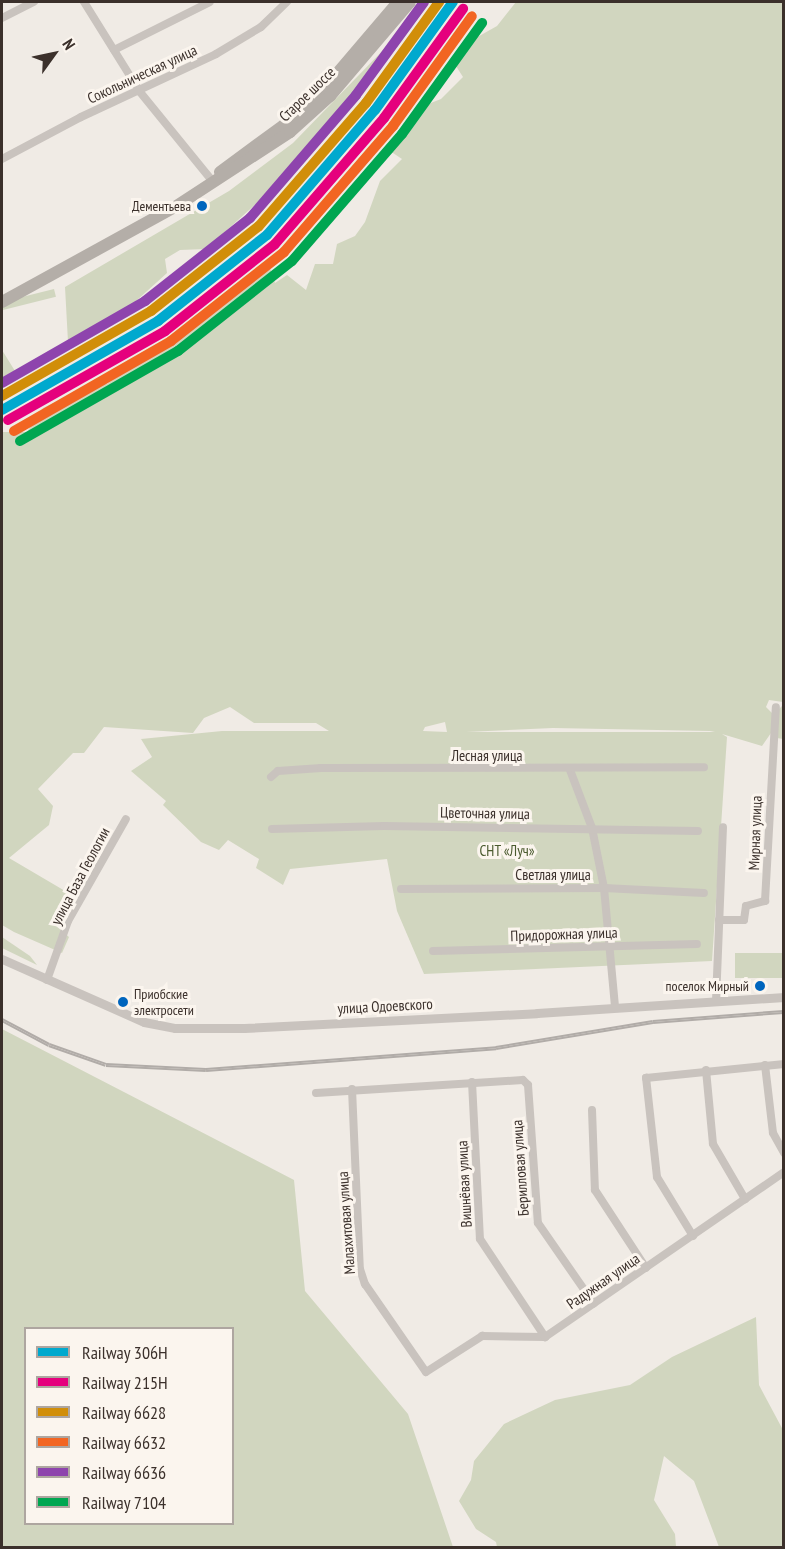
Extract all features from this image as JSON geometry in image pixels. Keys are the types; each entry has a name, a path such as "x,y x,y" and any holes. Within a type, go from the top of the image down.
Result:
{"highway":[{"name":"Старое шоссе","path":"208,183 324,89 398,2"},
{"name":"Старое шоссе","path":"208,183 290,132 330,96 410,2"},
{"path":"2,302 208,183"},
{"path":"2,293 103,243"}],"street":[{"path":"2,18 34,2"},
{"path":"84,2 140,92 208,183"},
{"path":"114,50 210,2"},
{"name":"Сокольническая улица","path":"2,159 81,117 140,92 261,27 287,2"},
{"name":"Мирная улица","path":"719,920 744,920 746,906 765,901 776,707"},
{"name":"Лесная улица","path":"272,777 278,771 321,768 570,770 704,767"},
{"path":"570,770 592,828 604,888 615,1007"},
{"name":"улица База Геологии","path":"47,980 68,921 126,819"},
{"name":"Цветочная улица","path":"272,829 384,826 698,831"},
{"path":"716,1000 723,827"},
{"name":"Светлая улица","path":"401,889 604,888 704,893"},
{"name":"Придорожная улица","path":"433,951 697,944"},
{"name":"улица Одоевского","path":"2,959 144,1022 175,1028 244,1028 783,997"},
{"path":"693,1236 657,1177 646,1078 706,1070 783,1064"},
{"path":"765,1065 773,1133 783,1153"},
{"path":"706,1070 713,1144 746,1199"},
{"name":"Берилловая улица","path":"472,1082 523,1080 528,1085 538,1223 594,1304"},
{"path":"316,1093 472,1082"},
{"name":"Вишнёвая улица","path":"472,1082 480,1239 545,1337"},
{"name":"Малахитовая улица","path":"352,1089 360,1269 365,1284 426,1372 482,1336 545,1337"},
{"path":"592,1110 595,1190 646,1268"},
{"name":"Радужная улица","path":"545,1337 783,1172"}],"green space":[{"path":"420,2 428,2 302,162 206,249 180,250 165,259 167,273 105,329 2,383 2,350 15,371 68,342 65,287 229,191 293,143 389,44"},
{"name":"СНТ «Луч»","path":"516,2 783,2 783,702 769,700 766,707 773,714 771,733 762,746 722,734 727,737 712,961 424,974 397,911 387,859 290,869 283,885 256,868 259,859 228,840 219,850 201,842 163,805 166,801 131,771 152,757 141,739 222,731 329,731 316,723 254,723 230,707 204,718 193,733 104,727 84,753 73,753 38,789 53,806 49,825 9,858 77,898 56,926 69,937 62,953 14,932 2,925 2,432 27,432 43,408 89,386 107,384 206,317 228,291 269,265 275,283 287,275 306,290 315,264 333,264 337,244 355,236 365,222 380,181 402,159 390,151 418,108 441,99 463,77 454,63 458,48 497,26","holes":["445,722 447,732 423,731 425,727","553,728 710,731 715,732 466,732"]},
{"path":"54,289 56,297 2,310 2,302"},
{"path":"783,705 783,739 777,738 779,709"},
{"path":"2,937 30,956 37,965 2,948"},
{"path":"735,953 783,953 783,978 735,978"},
{"path":"2,1029 294,1180 305,1291 408,1414 453,1547 2,1547"},
{"path":"756,1317 759,1385 783,1430 783,1547 719,1547 694,1481 664,1456 654,1500 675,1534 676,1547 497,1547 496,1542 476,1529 459,1501 471,1480 474,1461 504,1424 555,1400 630,1385 672,1357"}],"railway":[{"path":"2,1020 49,1045 106,1065 206,1070 496,1048 653,1022 784,1012"}],"rail line":[{"name":"6636","path":"2,383 145,301 250,218 356,95 424,2"},
{"name":"6628","path":"2,396 151,311 259,226 366,103 439,2"},
{"name":"306Н","path":"2,410 158,321 267,235 375,110 453,2"},
{"name":"215Н","path":"8,420 165,331 275,244 384,118 463,9"},
{"name":"6632","path":"14,431 171,341 284,252 393,126 472,16"},
{"name":"7104","path":"20,441 178,351 292,261 402,134 482,23"}],"place":[{"name":"Дементьева","path":"202,206"},
{"name":"поселок Мирный","path":"760,986"},
{"name":"Приобские электросети","path":"123,1002"}]}
